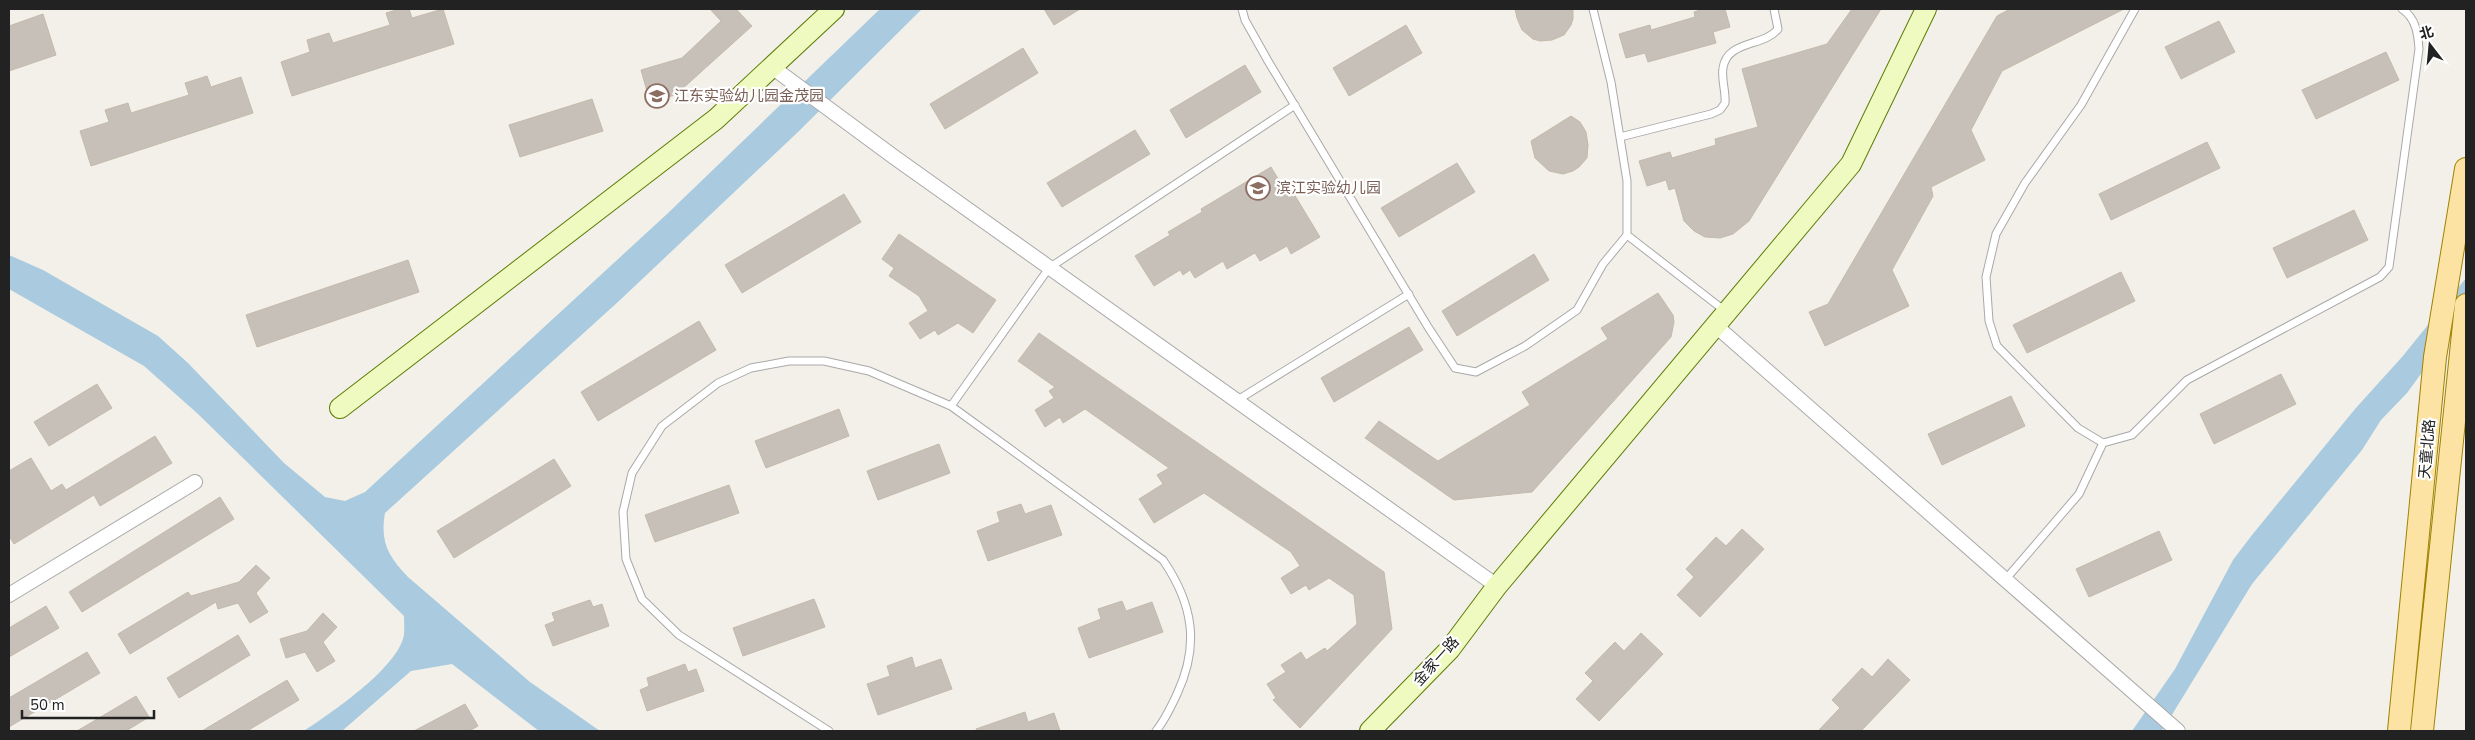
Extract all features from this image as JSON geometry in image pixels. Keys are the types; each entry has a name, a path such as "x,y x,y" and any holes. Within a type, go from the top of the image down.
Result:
{"main road":[{"name":"天童北路","path":"2399,731 2436,357 2466,169"},
{"name":"天童北路","path":"2422,731 2466,305"}],"street":[{"path":"340,408 716,120 776,70 834,9"},
{"name":"金家一路","path":"1370,731 1450,649 1497,586 1851,164 1926,9"},
{"path":"776,70 841,119 1049,268 1497,586"},
{"path":"1721,319 2004,581 2178,731"},
{"path":"9,595 194,482"}],"lane":[{"path":"1242,9 1245,20 1295,105 1408,294 1455,368 1476,372 1525,346 1577,310 1603,264 1627,235 1627,181 1611,82 1593,9"},
{"path":"1620,137 1711,114 1720,110 1725,103 1722,69 1725,61 1733,50 1773,35 1778,29 1774,9"},
{"path":"2135,9 2081,105 2025,183 1996,234 1986,276 1989,321 1997,346 2078,428 2103,443 2132,436 2161,404 2187,380 2380,277 2389,267 2419,49 2418,32 2408,13 2402,9"},
{"path":"951,406 1049,268 1295,105"},
{"path":"1627,235 1721,319"},
{"path":"1236,401 1408,294"},
{"path":"829,731 679,635 642,599 626,559 624,512 632,473 662,426 718,383 752,368 789,361 824,361 869,371 951,406 1163,560 1177,581 1188,607 1192,638 1187,674 1165,721 1156,731"},
{"path":"2004,581 2079,494 2103,443"}],"water":[{"path":"880,9 922,9 798,132 619,301 385,513 384,532 387,548 395,562 408,577 530,682 600,731 539,731 452,664 411,671 342,731 304,731 360,690 387,664 403,639 404,616 198,414 144,366 9,289 9,255 43,270 158,336 188,363 284,463 325,497 345,501 365,492 667,214"},
{"path":"2466,278 2466,312 2407,393 2381,420 2362,450 2252,584 2162,731 2132,731 2175,669 2233,560 2355,409 2402,357"}],"building":[{"path":"400,9 409,9 412,18 443,9 454,44 292,96 281,62 310,52 307,40 329,33 333,43 390,25 386,13"},
{"path":"710,9 736,9 752,26 681,90 682,93 650,102 641,70 682,58 721,21"},
{"path":"1044,9 1080,9 1054,25"},
{"path":"1515,9 1573,9 1573,19 1564,35 1552,40 1540,41 1533,39 1522,30"},
{"path":"1703,9 1725,9 1730,27 1713,32 1716,43 1648,62 1645,53 1626,58 1619,34 1650,25 1651,30 1695,17 1694,12"},
{"path":"1852,9 1881,9 1749,221 1733,234 1720,238 1705,237 1694,231 1684,221 1675,188 1669,190 1666,180 1647,186 1639,161 1670,152 1672,158 1716,145 1715,139 1758,127 1742,69 1827,44"},
{"path":"2010,9 2124,9 2002,71 1971,130 1985,160 1931,187 1933,196 1892,270 1909,306 1825,346 1809,312 1828,304 1997,16"},
{"path":"43,14 56,55 9,71 9,26"},
{"path":"2219,21 2235,52 2181,79 2165,47"},
{"path":"1406,25 1422,53 1349,96 1333,68"},
{"path":"1023,48 1038,73 945,129 930,104"},
{"path":"2386,52 2399,80 2316,119 2302,90"},
{"path":"1245,65 1261,92 1186,138 1170,110"},
{"path":"207,76 211,87 241,77 253,113 91,166 80,131 109,122 105,110 128,103 131,113 189,95 185,83"},
{"path":"592,99 603,131 520,157 509,125"},
{"path":"1571,116 1580,122 1586,132 1587,158 1573,171 1563,174 1549,171 1535,158 1531,141"},
{"path":"1135,130 1150,154 1062,207 1047,183"},
{"path":"2207,142 2220,168 2111,220 2099,194"},
{"path":"1457,163 1475,192 1399,237 1381,208"},
{"path":"1271,167 1289,197 1294,194 1320,237 1291,254 1287,246 1260,261 1255,253 1227,269 1223,261 1195,278 1190,270 1183,275 1180,270 1154,286 1135,256 1170,235 1168,232 1202,212 1201,209"},
{"path":"844,194 861,222 742,293 725,265"},
{"path":"2354,210 2368,240 2287,278 2273,248"},
{"path":"899,234 996,300 973,333 958,323 938,335 935,330 920,339 909,323 928,311 919,296 889,276 894,268 882,259"},
{"path":"1534,254 1549,280 1457,336 1442,311"},
{"path":"408,260 419,292 257,347 246,315"},
{"path":"2121,272 2135,301 2027,353 2013,325"},
{"path":"1658,293 1673,315 1674,322 1671,337 1532,492 1454,500 1365,438 1379,421 1438,461 1530,405 1522,392 1608,339 1601,328"},
{"path":"699,321 716,350 598,421 581,392"},
{"path":"1409,327 1423,350 1334,402 1321,378"},
{"path":"1039,333 1384,572 1392,629 1300,728 1273,700 1276,698 1267,684 1286,672 1281,665 1301,652 1306,660 1325,648 1327,651 1357,624 1354,595 1329,578 1309,590 1306,585 1291,594 1281,578 1300,566 1291,552 1204,493 1154,523 1139,499 1163,484 1157,475 1169,468 1085,409 1063,423 1060,417 1045,427 1035,410 1054,398 1049,391 1055,387 1018,361"},
{"path":"2281,374 2296,404 2214,444 2200,414"},
{"path":"97,384 112,408 49,446 34,422"},
{"path":"2011,396 2025,426 1942,465 1928,434"},
{"path":"839,409 849,436 766,468 755,441"},
{"path":"155,436 172,463 100,506 94,495 14,544 9,536 9,471 31,458 51,491 62,484 66,490"},
{"path":"939,444 950,473 878,500 867,471"},
{"path":"554,459 571,486 454,558 437,531"},
{"path":"729,485 739,513 655,542 645,515"},
{"path":"220,497 234,519 82,612 69,592"},
{"path":"1021,504 1025,514 1051,505 1062,535 988,561 977,531 1000,522 997,512"},
{"path":"1742,529 1764,549 1700,617 1677,595 1694,577 1686,569 1716,537 1726,546"},
{"path":"2159,531 2172,560 2089,597 2076,569"},
{"path":"256,565 270,578 256,593 268,612 250,623 238,603 218,609 216,602 130,654 118,634 188,592 191,596 239,582"},
{"path":"814,599 825,627 743,656 733,628"},
{"path":"590,600 593,607 602,604 609,626 553,646 545,625 555,621 552,613"},
{"path":"1122,601 1126,611 1152,602 1163,632 1089,658 1078,628 1101,619 1098,609"},
{"path":"46,606 59,628 9,657 9,628"},
{"path":"323,613 337,627 323,642 335,661 317,672 305,652 286,658 280,639 307,631"},
{"path":"1641,633 1663,654 1599,721 1576,699 1593,681 1585,673 1615,642 1624,651"},
{"path":"238,635 250,655 179,698 167,678"},
{"path":"87,652 100,673 9,727 9,698"},
{"path":"912,657 915,668 941,659 952,689 878,715 867,684 890,676 887,666"},
{"path":"1888,659 1910,680 1861,731 1818,731 1840,708 1832,700 1862,668 1872,677"},
{"path":"685,664 688,672 696,669 704,691 647,711 640,690 649,686 647,678"},
{"path":"287,680 299,700 247,731 202,731"},
{"path":"136,696 149,717 126,731 77,731"},
{"path":"465,704 478,726 469,731 414,731"},
{"path":"1025,712 1028,722 1054,713 1060,731 977,731 976,729"}],"place":[{"name":"江东实验幼儿园金茂园","path":"657,96"},
{"name":"滨江实验幼儿园","path":"1258,188"}]}
